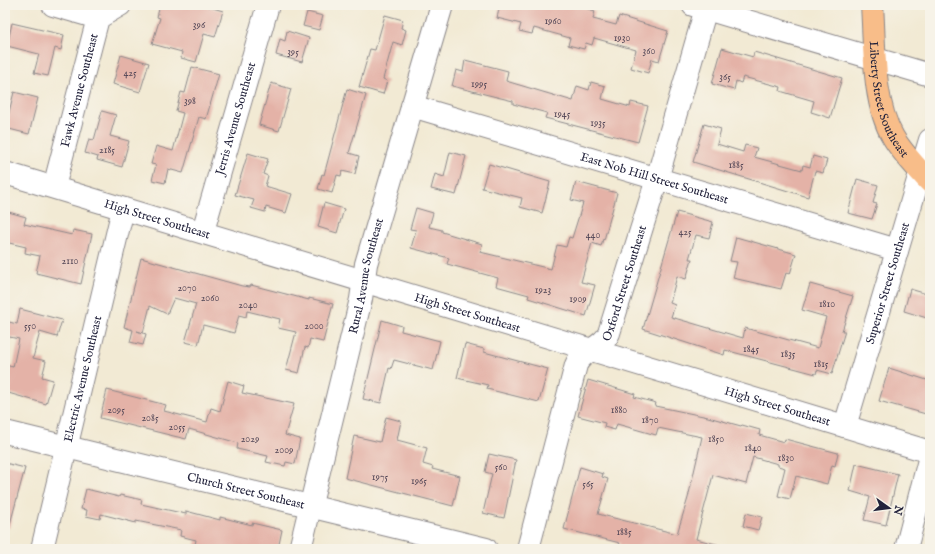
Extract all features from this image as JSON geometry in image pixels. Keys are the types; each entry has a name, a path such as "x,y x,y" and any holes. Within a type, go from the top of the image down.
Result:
{"main road":[{"name":"Liberty Street Southeast","path":"872,5 875,58 880,102 892,135 902,151 925,177"}],"street":[{"path":"53,5 98,18"},
{"name":"Fawk Avenue Southeast","path":"54,187 98,18 120,5"},
{"name":"Jerris Avenue Southeast","path":"203,231 268,5"},
{"name":"Rural Avenue Southeast","path":"300,549 364,282 366,264 442,5"},
{"path":"702,6 930,75"},
{"name":"Oxford Street Southeast","path":"528,549 576,364 579,358 593,350 607,338 609,333 657,179 702,6"},
{"name":"East Nob Hill Street Southeast","path":"412,106 897,250"},
{"name":"Superior Street Southeast","path":"845,426 897,250 925,177 930,140"},
{"name":"High Street Southeast","path":"5,173 123,209 203,231 364,282 930,452"},
{"name":"Electric Avenue Southeast","path":"42,549 123,209"},
{"name":"Church Street Southeast","path":"5,432 486,549"},
{"path":"906,549 930,456"}],"building":[{"path":"160,5 203,5 223,11 215,37 204,34 196,62 181,58 182,52 152,44 160,18 157,17"},
{"path":"500,5 511,8 512,5 574,5 595,11 593,19 616,25 619,16 668,31 659,61 652,59 648,73 631,68 636,50 594,38 592,45 586,43 584,49 568,45 570,38 534,28 532,34 519,31 521,24 497,18"},
{"path":"307,12 323,16 319,30 303,26"},
{"path":"385,15 403,20 401,28 406,30 402,45 393,42 383,79 387,81 383,94 359,87 370,49 375,50"},
{"path":"12,23 64,35 61,50 55,48 48,76 34,73 39,54 7,46"},
{"path":"287,31 309,38 302,62 276,55 280,39 285,41"},
{"path":"722,48 753,57 754,52 842,78 830,118 811,112 814,101 780,91 781,87 743,77 741,83 736,81 734,90 712,84"},
{"path":"121,55 149,63 140,92 113,84"},
{"path":"465,60 508,71 506,81 573,101 577,86 589,90 591,82 605,86 602,99 630,107 631,102 648,106 638,142 545,118 547,113 513,104 513,101 452,86 456,70 463,72"},
{"path":"192,67 219,74 206,119 199,117 183,173 168,169 165,183 152,180 156,165 151,164 156,146 173,151 183,113 176,111 181,92 185,93"},
{"path":"271,83 291,89 279,131 259,125"},
{"path":"347,89 366,95 349,153 359,156 355,174 342,171 341,176 337,175 332,193 318,189 322,174 324,175"},
{"path":"14,92 38,98 29,134 5,128"},
{"path":"102,111 116,115 110,136 129,141 122,167 97,160 98,157 85,153 89,139 94,140"},
{"path":"704,124 721,129 717,144 743,152 745,145 757,148 754,157 802,170 803,165 810,167 813,156 827,160 823,173 815,171 808,197 693,162"},
{"path":"450,152 466,156 456,195 431,189 435,174 444,177"},
{"path":"248,153 268,159 263,174 268,176 265,186 292,194 286,213 266,207 265,212 251,208 254,200 235,195"},
{"path":"489,164 550,182 542,213 520,207 522,198 482,188"},
{"path":"857,179 878,185 873,203 877,204 872,219 848,213"},
{"path":"576,182 617,193 604,240 603,239 601,246 592,243 581,282 595,285 586,316 528,298 529,295 496,286 498,278 447,264 449,258 411,248 416,230 410,229 416,208 433,213 429,227 482,244 480,252 551,269 557,245 566,247 569,237 572,238 583,203 571,200"},
{"path":"324,203 344,209 337,233 318,227"},
{"path":"5,211 26,217 24,224 72,235 73,230 92,234 81,284 36,273 40,256 25,253 26,247 5,242"},
{"path":"677,212 713,222 709,238 696,235 689,259 692,259 686,279 677,276 670,303 675,305 671,317 743,338 745,328 818,348 826,317 802,310 810,284 853,296 842,331 845,331 832,374 817,370 816,374 725,350 724,355 643,329"},
{"path":"736,237 796,254 790,274 786,273 781,289 733,278 737,262 730,261"},
{"path":"141,258 242,286 250,287 251,285 309,300 309,298 333,304 323,342 310,339 308,348 305,347 299,373 286,370 296,332 278,328 280,319 247,311 246,317 239,315 234,333 203,325 198,345 185,342 196,304 174,298 167,314 150,306 143,333 146,334 143,345 130,342 133,330 124,327"},
{"path":"910,289 930,295 930,319 904,311"},
{"path":"20,309 62,320 57,337 40,332 33,358 46,361 42,377 53,380 46,404 5,392 5,365 13,367 19,339 5,336 5,321 17,324"},
{"path":"382,320 402,326 401,331 440,341 433,370 394,360 391,369 389,368 381,403 363,399"},
{"path":"465,344 484,349 484,352 548,369 539,402 487,389 488,385 457,378"},
{"path":"889,368 930,381 930,411 928,410 926,414 879,401"},
{"path":"588,380 635,394 634,397 656,403 655,406 742,425 760,430 759,435 784,442 785,439 838,453 835,466 832,465 827,484 796,476 790,499 778,496 785,468 778,466 778,464 753,457 746,484 713,475 696,539 720,545 719,549 634,549 619,545 620,543 564,529 580,467 603,474 602,477 608,479 598,514 677,534 688,498 702,437 658,428 656,435 617,424 615,430 604,427 605,423 578,416"},
{"path":"228,381 244,386 242,393 294,404 285,435 300,439 295,464 286,462 285,466 266,462 268,456 237,449 238,443 189,429 186,439 100,418 107,390 166,405 164,411 207,422 211,408 220,411"},
{"path":"386,417 401,421 397,440 427,448 423,464 433,467 432,469 460,476 453,506 345,478 354,436 380,442"},
{"path":"489,454 516,460 504,518 483,513 492,474 485,472"},
{"path":"5,463 25,468 9,528 5,527"},
{"path":"856,464 898,474 886,525 864,520 870,497 850,491"},
{"path":"86,489 119,497 120,495 142,500 141,504 186,514 186,511 220,520 220,517 252,525 252,523 282,530 278,549 194,549 196,540 180,536 181,530 136,521 136,523 101,514 100,519 86,516 87,510 81,509"},
{"path":"746,513 762,517 758,530 743,526"}]}
